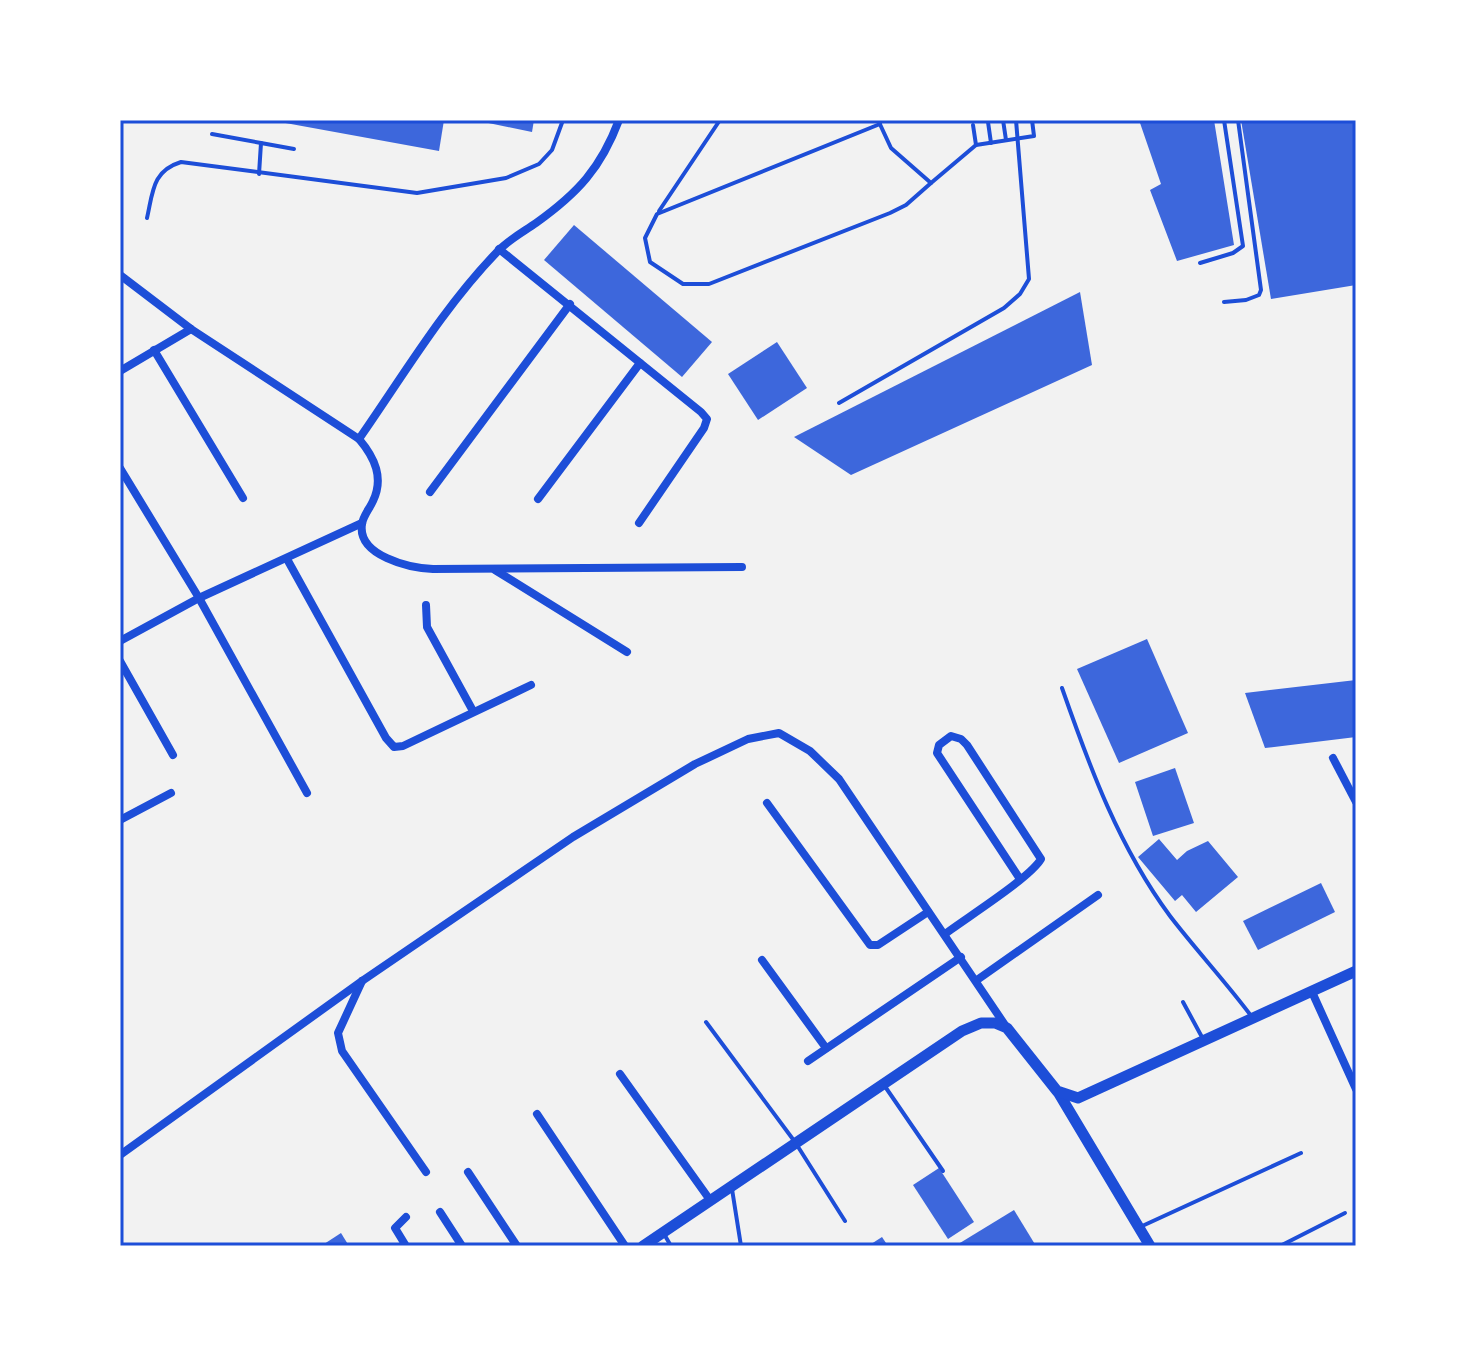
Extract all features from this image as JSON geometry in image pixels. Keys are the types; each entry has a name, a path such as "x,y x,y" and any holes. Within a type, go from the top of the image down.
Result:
{"main road":[{"path":"1057,1091 1078,1098 1086,1097 1356,971"},
{"path":"643,1246 962,1031 981,1023 995,1023 1007,1028 1057,1091 1150,1246"},
{"path":"1077,1123 1086,1097"}],"street":[{"path":"359,439 455,300 499,249 565,203 590,176 605,154 619,120"},
{"path":"499,249 707,419 704,428 639,523"},
{"path":"120,275 191,329 359,439 372,454 379,476 375,497 362,523 363,537 380,554 411,568 742,567"},
{"path":"430,492 570,304"},
{"path":"120,371 191,329"},
{"path":"154,350 243,498"},
{"path":"538,499 640,363"},
{"path":"120,468 199,598 307,793"},
{"path":"120,641 199,598 362,523"},
{"path":"287,559 386,738 394,747 403,746 531,685"},
{"path":"492,568 627,652"},
{"path":"426,605 427,627 473,711"},
{"path":"120,661 173,755"},
{"path":"120,1155 362,981 573,837 695,764 748,739 779,733 810,751 839,779 1007,1028"},
{"path":"945,934 1020,879 1041,859 967,745 951,736 939,745 937,753 1020,879"},
{"path":"1333,758 1356,802"},
{"path":"120,820 171,793"},
{"path":"767,803 870,945 878,945 928,912"},
{"path":"977,980 1098,895"},
{"path":"808,1061 961,957"},
{"path":"762,960 826,1048"},
{"path":"362,981 338,1033 342,1051 426,1172"},
{"path":"1312,992 1356,1089"},
{"path":"620,1074 710,1200"},
{"path":"537,1114 625,1246"},
{"path":"468,1172 517,1246"},
{"path":"440,1212 462,1246"},
{"path":"406,1217 395,1228 406,1246"}],"lane":[{"path":"720,120 657,214 645,238 650,262 683,284 709,284 890,213 906,205 976,145 1034,136 1032,120"},
{"path":"1003,120 1006,140"},
{"path":"839,403 1004,308 1020,294 1029,279 1016,120"},
{"path":"1200,263 1233,253 1243,246 1224,120"},
{"path":"1224,302 1253,298 1261,290 1238,120"},
{"path":"147,218 158,176 167,166 181,162 417,193 506,178 539,164 552,150 561,121"},
{"path":"657,214 879,122 891,148 931,183"},
{"path":"988,122 991,143"},
{"path":"973,125 976,145"},
{"path":"212,134 294,149"},
{"path":"259,174 261,143"},
{"path":"1062,688 1097,786 1136,863 1170,916 1253,1019"},
{"path":"1183,1002 1204,1041"},
{"path":"706,1022 795,1142 845,1221"},
{"path":"883,1083 943,1171"},
{"path":"1138,1228 1301,1153"},
{"path":"731,1187 741,1246"},
{"path":"1280,1246 1345,1213"},
{"path":"662,1232 671,1246"}],"building":[{"path":"269,120 444,120 439,151"},
{"path":"474,120 534,120 532,132"},
{"path":"1139,120 1214,120 1234,245 1177,261 1150,190 1161,184"},
{"path":"1241,120 1356,120 1356,285 1271,299"},
{"path":"574,225 712,342 682,377 544,260"},
{"path":"1080,292 1092,365 851,475 794,437"},
{"path":"777,342 807,388 758,420 728,374"},
{"path":"1147,639 1188,733 1119,763 1077,669"},
{"path":"1356,680 1356,737 1265,748 1245,693"},
{"path":"1175,768 1194,823 1153,836 1135,782"},
{"path":"1159,839 1177,860 1187,851 1208,841 1238,877 1196,912 1182,895 1175,901 1138,857"},
{"path":"1321,883 1335,912 1258,950 1243,921"},
{"path":"939,1168 974,1222 948,1239 913,1185"},
{"path":"1014,1210 1036,1246 955,1246"},
{"path":"341,1233 349,1246 321,1246"},
{"path":"882,1237 888,1246 868,1246"}]}
